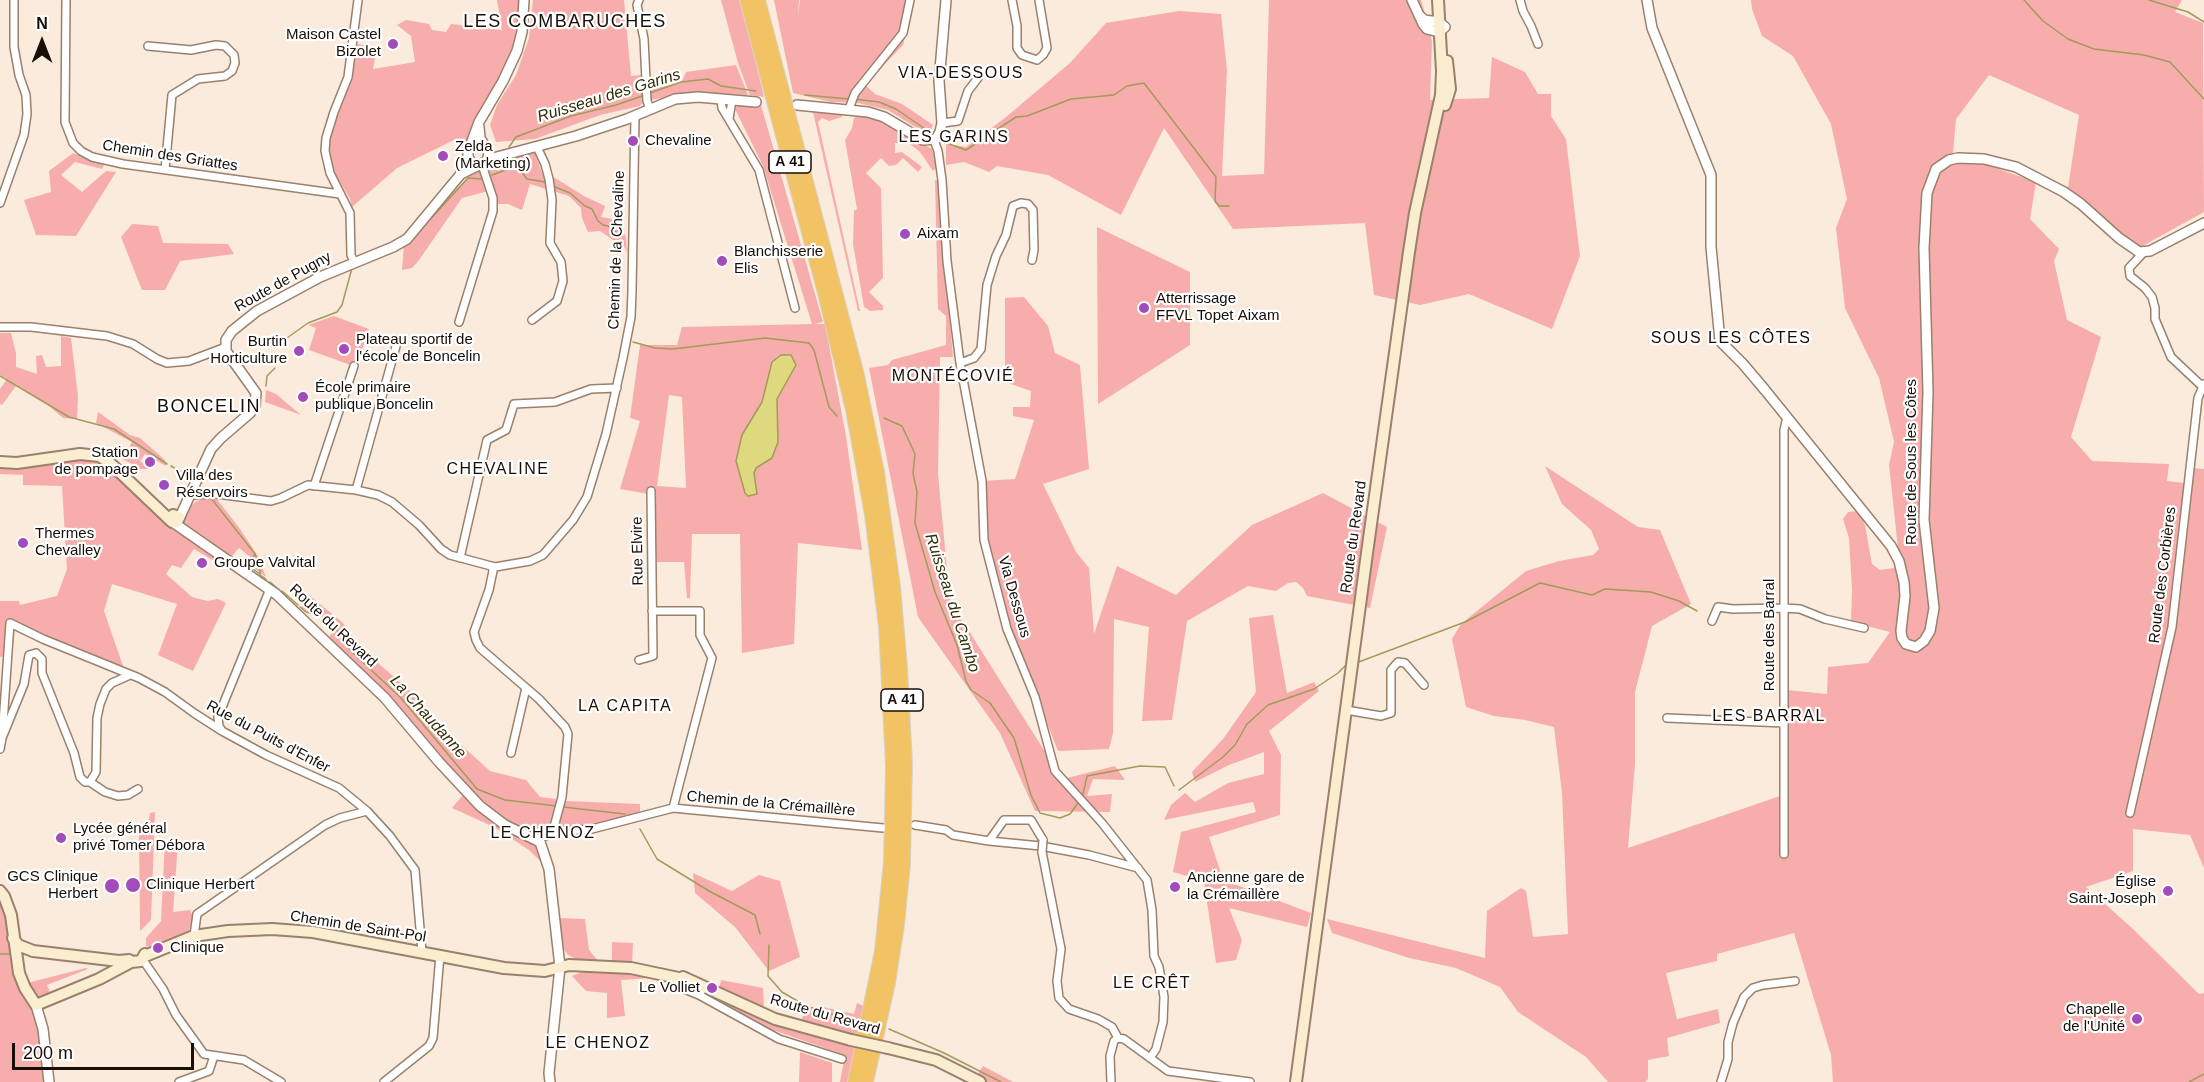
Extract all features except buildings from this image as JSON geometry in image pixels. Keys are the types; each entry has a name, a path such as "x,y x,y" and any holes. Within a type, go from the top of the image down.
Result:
{"highway":[{"name":"A 41","path":"747,0 825,293 853,410 872,515 886,627 893,766 891,861 882,951 855,1082"},
{"name":"A 41","path":"758,0 857,375 877,472 893,586 905,764 903,864 893,954 867,1082"}],"main road":[{"name":"Route du Revard","path":"1438,0 1441,27"},
{"name":"Route du Revard","path":"1296,1082 1299,1012 1311,963 1415,213 1438,118 1442,85 1443,0"},
{"name":"Route du Revard","path":"0,462 17,463 80,454 99,456 175,517"},
{"path":"0,891 11,915 19,973 33,1001"},
{"name":"Chemin de Saint-Pol","path":"33,1001 99,979 138,958 194,936 228,931 313,932 522,970 545,971 560,967"},
{"path":"13,940 18,945 33,951 119,961 138,958"},
{"name":"Route du Revard","path":"560,967 569,965 657,968 688,980 701,991 775,1019 888,1048 974,1081"}],"street":[{"path":"0,203 24,135 27,114 26,95 14,47 14,0"},
{"name":"Chemin des Griattes","path":"66,0 65,122 73,143 81,152 92,157 165,170 340,194"},
{"path":"354,262 351,255 350,213 326,160 325,145 334,112 348,77 358,0"},
{"name":"Route de Pugny","path":"460,175 479,122 503,81 517,51 522,32 524,0"},
{"path":"639,0 637,6 644,39 646,91 649,105"},
{"path":"851,102 903,33 910,0"},
{"path":"797,105 851,102 923,140 934,140 939,136 942,123 939,81 946,0"},
{"path":"1012,0 1017,26 1017,48 1022,55 1037,60 1047,48 1039,0"},
{"path":"1412,0 1419,15 1428,22 1441,27"},
{"path":"1520,0 1538,44"},
{"name":"Route de Sous les Côtes","path":"1647,0 1653,28 1711,175 1711,247 1720,341 1743,364 1891,546 1899,561 1904,582 1905,596 1901,618 1902,638 1906,644 1916,647 1928,636 1934,608 1926,558 1923,501 1928,403 1924,248 1926,203 1933,174 1948,160 1958,158 1984,159 2016,167 2064,192 2119,238 2143,253"},
{"path":"148,46 191,50 216,45 225,46 234,55 235,63 225,76 198,80 172,95 165,170"},
{"path":"942,123 958,121 968,91 978,78"},
{"name":"Route de Pugny","path":"226,347 228,336 243,320 320,277 393,247 407,238 460,175 483,157 507,155 537,147 635,116 649,105 686,97 756,102"},
{"path":"721,99 722,108 759,170 795,308"},
{"path":"729,119 732,100"},
{"name":"Chemin de la Chevaline","path":"190,495 217,494 271,501 308,485 356,490 378,495 392,502 450,555 493,568 530,561 543,555 573,520 584,503 597,467 617,388 631,317 635,116"},
{"path":"459,322 493,211 493,198 483,157 479,122"},
{"name":"Via Dessous","path":"934,140 942,180 947,261 960,363 982,481 984,540 1007,629 1035,697 1055,771 1102,823 1147,880 1152,910 1154,956 1159,967 1164,997 1163,1022 1156,1049 1150,1058"},
{"path":"471,147 476,144 483,157"},
{"path":"532,320 557,301 563,281 561,262 550,243 552,200 549,179 537,147"},
{"path":"468,158 483,157"},
{"path":"960,363 974,358 981,350 987,285 996,256 1006,235 1013,206 1021,203 1028,204 1033,210 1032,260"},
{"path":"2204,223 2143,253 2129,268 2130,276 2152,297 2155,319 2171,357 2204,386"},
{"path":"0,327 31,327 107,336 133,344 167,363 189,361 226,347 252,386 257,398 249,413 211,449 190,495 175,517"},
{"path":"356,490 398,339"},
{"path":"314,486 354,366"},
{"name":"Route des Corbières","path":"2130,813 2172,627 2198,398 2204,386"},
{"path":"460,558 487,440 506,430 514,404 555,402 591,389 617,388"},
{"name":"Route des Barral","path":"1784,854 1784,430 1787,417"},
{"name":"Rue Elvire","path":"639,660 653,656 651,491"},
{"name":"Route du Revard","path":"175,517 184,531 270,589 385,698 480,806 505,825 547,835"},
{"path":"493,568 474,632 480,648 526,687 561,722 568,734 562,797 547,835 560,967 550,1082"},
{"path":"222,731 218,717 270,589"},
{"path":"1713,621 1718,607 1784,608 1800,609 1825,619 1864,628"},
{"path":"652,611 700,611 699,635 712,658 673,808"},
{"name":"Rue du Puits d'Enfer","path":"2,738 10,623 165,692 206,722 275,759 339,789 367,811 390,836 415,870 422,952"},
{"path":"0,749 2,738 24,684 30,655 36,653 42,658 42,673 74,753 80,777 85,782 90,782 105,792 118,796 128,795 138,789"},
{"path":"1346,710 1381,716 1390,713 1390,670 1398,662 1405,663 1424,685"},
{"path":"90,782 96,772 97,718 102,697 112,683 130,675"},
{"path":"511,753 526,687"},
{"path":"206,722 218,717"},
{"path":"1667,718 1784,723"},
{"name":"Chemin de la Crémaillère","path":"547,835 609,825 673,808 883,828"},
{"path":"194,936 196,914 325,825 340,818 367,811"},
{"path":"989,841 1004,820 1031,820 1043,840 1042,852 1061,949 1057,981 1059,998 1069,1009 1098,1019 1112,1027 1118,1038"},
{"path":"915,825 946,830 953,835 1089,855 1138,868"},
{"path":"384,1082 429,1046 433,1038 440,955"},
{"path":"138,958 163,989 176,1016 204,1054 244,1060 281,1082"},
{"path":"1719,1082 1728,1059 1730,1032 1744,997 1753,988 1795,981"},
{"path":"677,986 701,991 779,1039 842,1059"},
{"path":"33,1001 43,1029 49,1082"},
{"path":"1118,1038 1124,1039 1168,1071 1250,1082"},
{"path":"1111,1082 1110,1056 1114,1041 1118,1038"},
{"path":"178,1082 209,1071 212,1055"}],"shaded area":[{"path":"497,0 521,0 520,25 512,52 482,107 463,156 454,140 397,168 352,207 350,199 328,161 329,134 351,75 356,44 377,47 373,69 415,62 411,36 397,25 406,20 429,24 432,30 446,32 451,24 502,30"},
{"path":"533,0 624,0 631,76 641,75 643,102 640,106 600,115 535,139 496,142 490,125 497,105 516,75 529,38"},
{"path":"721,0 741,0 764,97 750,95 738,63"},
{"path":"774,0 799,0 798,15 800,0 911,0 912,10 903,45 865,85 875,94 902,104 933,125 928,135 888,110 858,103 831,102 793,93"},
{"path":"1269,0 1421,0 1432,41 1430,100 1489,98 1492,57 1525,72 1538,94 1551,94 1551,116 1566,139 1580,256 1552,329 1469,294 1420,305 1374,295 1365,223 1233,229 1164,128 1121,215 1048,175 997,166 989,172 964,162 946,165 946,144 966,147 1006,117 1070,63 1106,23 1179,11 1221,14 1227,70 1222,176 1264,174"},
{"path":"1751,0 2182,0 2175,12 2203,23 2204,212 2139,248 2068,188 2079,115 1989,75 1956,119 1953,153 2036,182 2030,219 2059,249 2054,261 2067,320 2101,337 2071,437 2092,461 2169,464 2167,481 2185,483 2194,468 2204,469 2204,868 2190,835 2133,829 2133,871 2086,887 2133,929 2199,994 2204,993 2204,1082 1833,1082 1831,1055 1794,933 1717,954 1717,961 1666,973 1677,1019 1718,1009 1720,1023 1667,1038 1669,1056 1648,1060 1648,1079 1645,1082 1608,1082 1586,1057 1518,1012 1500,987 1456,968 1409,958 1332,933 1327,919 1485,958 1487,911 1521,888 1526,891 1533,937 1568,934 1562,793 1554,727 1494,716 1466,707 1452,639 1461,624 1526,571 1559,561 1593,555 1599,549 1591,530 1562,504 1545,466 1638,527 1660,530 1691,604 1652,626 1635,692 1635,764 1628,848 1783,795 1787,690 1827,694 1828,667 1868,663 1890,632 1851,622 1849,538 1843,519 1848,512 1858,511 1865,525 1872,564 1880,570 1900,567 1889,465 1894,442 1879,378 1845,308 1836,228 1847,199 1831,124 1793,56 1762,36"},
{"path":"736,65 748,95 694,93 650,100 650,89 681,83 686,72"},
{"path":"738,104 761,105 823,322 814,324 825,324 846,436 862,550 798,543 794,644 742,653 740,534 692,534 690,598 687,598 684,562 654,562 654,495 620,489 640,421 630,418 640,345 677,345 682,327 812,324 763,166 735,109","holes":["669,395 682,397 686,488 657,486"]},
{"path":"813,112 842,114 842,117 829,121 822,118 818,122 860,311 858,311"},
{"path":"859,115 886,123 932,149 937,167 933,171 920,152 910,144 895,143 895,153 902,152 922,167 918,172 903,158 896,165 889,166 881,158 866,173 881,188 883,278 869,292 883,306 883,310 870,311 864,307 853,244 854,211 857,209 845,140 852,128 854,118"},
{"path":"534,151 544,178 555,178 605,206 601,217 612,219 619,226 626,237 627,253 622,241 613,240 600,231 588,232 582,218 581,208 569,196 530,184 522,210 508,204 498,204 488,191 462,198 419,260 412,268 402,270 404,243 474,171"},
{"path":"73,153 104,165 102,169 75,162 61,175 82,192 106,171 116,172 76,236 36,235 24,200 51,192 49,171"},
{"path":"935,180 938,180 953,357 940,357 938,474 950,601 1047,755 1050,772 1059,780 1115,766 1125,780 1093,779 1087,796 1112,794 1110,812 1035,811 1000,733 918,617 869,368 888,365 892,360 946,345 946,316 938,309"},
{"path":"132,224 158,226 163,243 228,244 234,254 180,261 165,290 142,290 121,237"},
{"name":"Atterrissage FFVL Topet Aixam","path":"1097,227 1190,272 1190,345 1098,404"},
{"path":"1024,297 1048,326 1055,353 1080,365 1089,469 1043,484 1076,552 1089,568 1094,634 1117,566 1176,595 1252,525 1323,493 1387,527 1370,608 1307,596 1296,582 1288,583 1276,591 1248,586 1187,621 1172,720 1142,721 1149,627 1114,619 1113,733 1109,749 1058,751 1004,614 984,540 982,481 1015,479 1034,420 1013,416 1013,407 1030,407 1031,391 1005,382 1005,298"},
{"path":"334,316 369,329 356,367 309,350 316,328 308,325"},
{"path":"0,333 11,333 16,353 16,367 37,374 36,356 42,355 46,367 61,366 61,336 71,338 78,396 77,419 63,418 49,406 16,386 2,405 0,404 0,389 7,379 0,375"},
{"path":"781,355 791,355 796,365 777,399 778,442 772,458 756,468 754,473 757,494 748,496 745,493 736,461 742,435 762,402 772,362"},
{"path":"266,390 276,394 301,415 265,402"},
{"path":"98,412 130,435 140,438 165,460 166,466 145,454 140,461 152,469 141,469 135,472 130,467 132,464 122,459 132,442 96,423"},
{"path":"84,456 99,457 187,538 218,558 219,564 194,549 181,568 172,565 166,574 192,597 207,601 218,599 226,603 193,671 158,655 177,604 112,584 104,611 124,669 19,624 7,625 4,656 0,657 0,601 19,601 20,605 57,596 67,569 62,486 23,485 23,475 0,474 0,469"},
{"path":"206,497 216,498 240,529 258,556 266,577 251,566 255,561 239,548 230,556 184,523 184,516 190,507"},
{"path":"309,595 343,623 360,647 410,691 438,724 490,771 526,780 540,797 557,799 549,829 537,834 527,832 505,821 478,799 393,701 329,638 333,630 331,624 319,614 308,614 301,608"},
{"path":"1273,615 1287,693 1314,682 1319,691 1269,731 1281,755 1280,815 1209,837 1222,876 1234,884 1311,913 1307,927 1229,908 1242,940 1236,960 1216,963 1204,881 1173,872 1181,832 1256,812 1253,802 1164,820 1171,805 1185,793 1195,802 1228,783 1264,774 1264,752 1229,765 1195,782 1192,772 1223,739 1256,692 1249,618"},
{"path":"463,795 497,823 537,847 543,858 541,862 529,850 494,827 452,808"},
{"path":"566,801 640,804 640,813 606,823 557,828"},
{"path":"155,812 151,920 140,931 139,832 146,832 150,813"},
{"path":"165,841 178,842 173,912 190,910 193,917 188,934 150,948 146,946 146,938 161,921"},
{"path":"693,873 732,891 759,875 780,881 800,957 769,971 735,927 695,893"},
{"path":"0,898 38,1018 46,1082 0,1082"},
{"path":"557,918 585,919 589,950 605,969 650,972 650,978 621,980 625,1016 607,1018 607,993 586,991 572,976 589,969 590,966 568,955 563,948"},
{"path":"612,942 633,943 632,964 612,963"},
{"path":"88,969 47,985 52,997 37,997 27,983"},
{"path":"721,980 763,988 764,1009 719,989"},
{"path":"857,1003 864,1006 857,1035 802,1020 804,1009 818,1006 854,1014"},
{"path":"731,1005 789,1030 857,1048 849,1082 840,1082 845,1055 770,1029 730,1008"},
{"path":"800,1052 832,1063 832,1082 799,1082"},
{"path":"983,1066 1013,1082 984,1082 976,1077"}],"waterway":[{"path":"2024,0 2043,21 2068,39 2094,49 2144,55 2170,62 2204,99"},
{"path":"2149,0 2188,12 2204,22"},
{"name":"Ruisseau des Garins","path":"650,93 681,82 708,79 721,86 756,91"},
{"name":"Ruisseau des Garins","path":"944,142 966,150 1016,117 1027,116 1071,99 1114,95 1127,86 1144,83 1216,177 1215,201 1219,206 1229,206"},
{"name":"Ruisseau des Garins","path":"509,147 516,137 571,116 645,95"},
{"name":"Ruisseau des Garins","path":"805,95 849,99"},
{"name":"Ruisseau des Garins","path":"854,99 879,102 896,109 931,133"},
{"path":"492,175 517,166 527,179 545,182"},
{"path":"414,237 468,178 483,179"},
{"path":"555,187 570,193 592,209 598,221 603,225 613,227 617,234"},
{"path":"395,251 406,245"},
{"path":"287,338 308,323 337,312 342,305 352,268"},
{"path":"633,342 655,348 673,349 765,338 809,343 814,350 829,407 837,416"},
{"path":"266,386 267,376 275,368"},
{"name":"La Chaudanne","path":"0,376 69,417 114,429 167,464"},
{"name":"Ruisseau du Cambo","path":"884,418 902,426 915,454 913,473 917,492 915,523 935,592 957,645 966,681 971,690 990,703 1014,738 1031,795 1040,813 1060,818 1070,814 1078,803"},
{"name":"La Chaudanne","path":"171,466 191,478"},
{"name":"La Chaudanne","path":"211,498 255,554 260,575 266,579"},
{"name":"La Chaudanne","path":"251,560 255,554"},
{"path":"250,567 260,574"},
{"name":"La Chaudanne","path":"270,582 278,589"},
{"name":"Ruisseau du Cambo","path":"1356,663 1465,622 1540,583 1592,595 1605,589 1651,592 1679,601 1697,611"},
{"name":"La Chaudanne","path":"282,591 298,605"},
{"name":"La Chaudanne","path":"300,607 306,612 317,612 332,623 351,651 401,698 477,789 505,800 557,806"},
{"name":"Ruisseau du Cambo","path":"1179,790 1223,757 1235,745 1247,724 1268,705 1314,689 1347,664"},
{"name":"Ruisseau du Cambo","path":"1083,794 1087,776 1140,766 1165,767 1174,786"},
{"name":"La Chaudanne","path":"563,807 625,814"},
{"name":"La Chaudanne","path":"640,829 657,859 709,891 755,915 760,934"},
{"path":"769,945 768,976 782,992 806,1006 856,1022"},
{"path":"0,954 11,954"},
{"name":"La Chaudanne","path":"889,1029 944,1053 1001,1082"},
{"path":"2189,1082 2204,1074"}],"place":[{"name":"Maison Castel Bizolet","path":"393,44"},
{"name":"Chevaline","path":"633,141"},
{"name":"Zelda (Marketing)","path":"443,156"},
{"name":"Aixam","path":"905,234"},
{"name":"Blanchisserie Elis","path":"722,261"},
{"name":"Atterrissage FFVL Topet Aixam","path":"1144,308"},
{"name":"Plateau sportif de l'école de Boncelin","path":"344,349"},
{"name":"Burtin Horticulture","path":"299,351"},
{"name":"École primaire publique Boncelin","path":"303,397"},
{"name":"Station de pompage","path":"150,462"},
{"name":"Villa des Réservoirs","path":"164,485"},
{"name":"Thermes Chevalley","path":"23,543"},
{"name":"Groupe Valvital","path":"202,563"},
{"name":"Lycée général privé Tomer Débora","path":"61,838"},
{"name":"Clinique Herbert","path":"133,885"},
{"name":"GCS Clinique Herbert","path":"112,886"},
{"name":"Ancienne gare de la Crémaillère","path":"1175,887"},
{"name":"Église Saint-Joseph","path":"2168,891"},
{"name":"Clinique","path":"158,948"},
{"name":"Le Volliet","path":"712,988"},
{"name":"Chapelle de l'Unité","path":"2137,1019"}],"district":[{"name":"LES COMBARUCHES","path":"565,22"},
{"name":"VIA-DESSOUS","path":"961,74"},
{"name":"LES GARINS","path":"954,138"},
{"name":"SOUS LES CÔTES","path":"1731,339"},
{"name":"MONTÉCOVIÉ","path":"953,377"},
{"name":"BONCELIN","path":"209,407"},
{"name":"CHEVALINE","path":"498,470"},
{"name":"LA CAPITA","path":"625,707"},
{"name":"LES BARRAL","path":"1769,717"},
{"name":"LE CHENOZ","path":"543,834"},
{"name":"LE CRÊT","path":"1152,984"},
{"name":"LE CHENOZ","path":"598,1044"}]}
